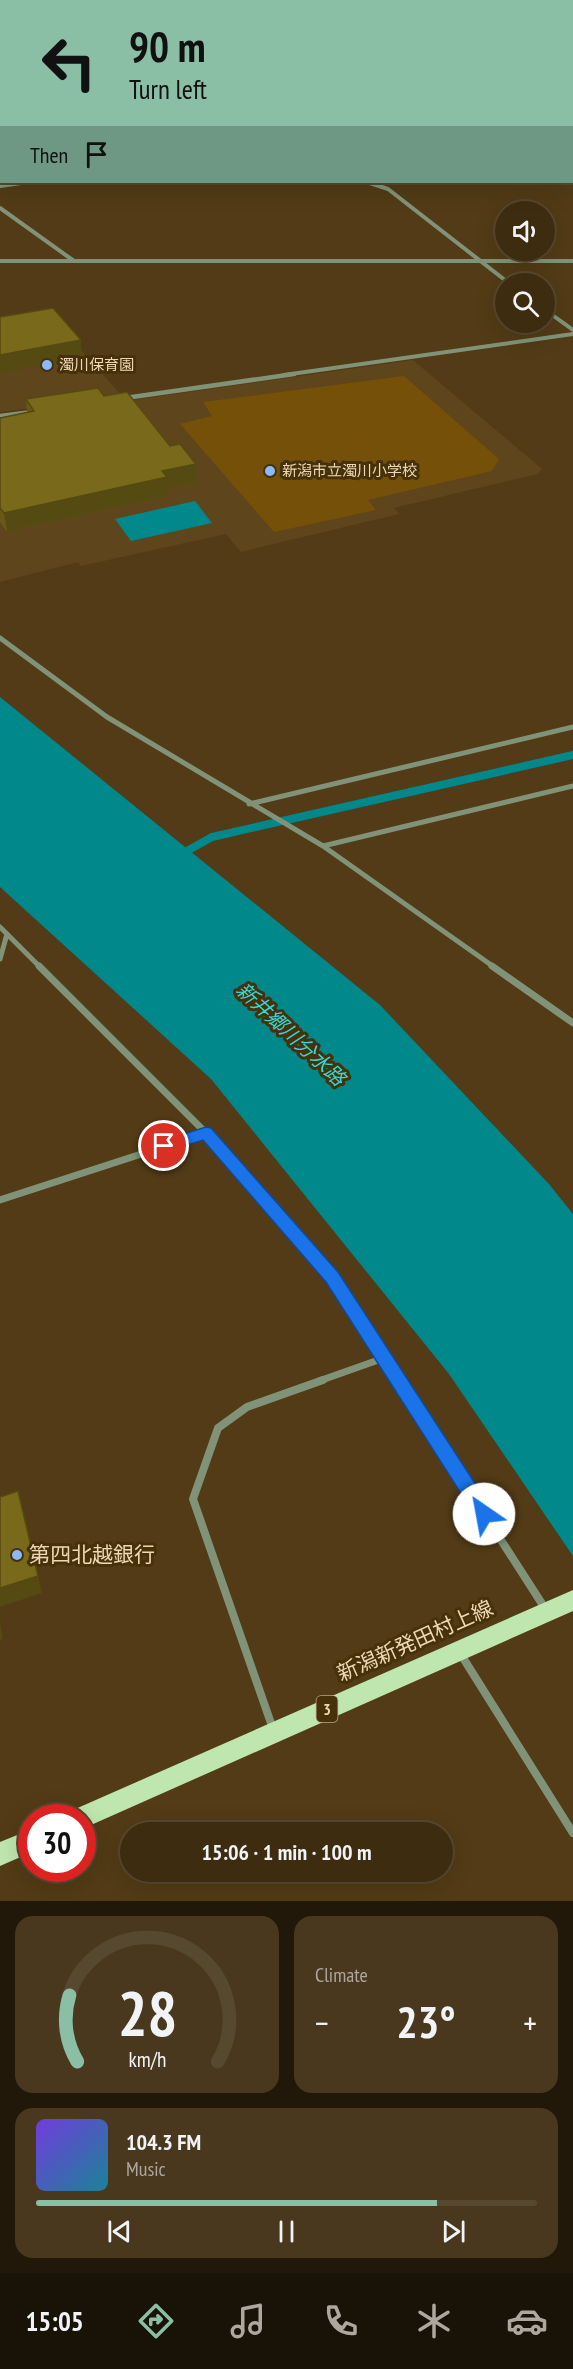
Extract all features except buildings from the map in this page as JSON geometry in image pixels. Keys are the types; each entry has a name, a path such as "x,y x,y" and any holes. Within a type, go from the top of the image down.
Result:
{"main road":[{"name":"新潟新発田村上線","path":"96,1811 573,1600"},
{"path":"0,1854 18,1846"}],"street":[{"path":"0,186 21,183"},
{"path":"370,183 388,189 495,273"},
{"path":"0,208 75,261"},
{"path":"0,261 573,261"},
{"path":"555,318 573,332"},
{"path":"123,398 573,332"},
{"path":"0,416 34,411"},
{"path":"0,638 107,717 249,804 323,846 573,1023"},
{"path":"249,804 573,727"},
{"path":"323,846 573,786"},
{"path":"0,927 206,1133 332,1277 547,1611"},
{"path":"0,959 7,934"},
{"path":"0,1200 206,1133"},
{"path":"275,1732 193,1499 218,1428 247,1407 384,1358"},
{"path":"458,1650 573,1833"}],"shaded area":[{"name":"濁川保育園","path":"57,323 122,396 0,412 0,333"},
{"name":"新潟市立濁川小学校","path":"413,360 542,469 538,474 394,508 399,514 241,552 226,534 81,566 78,562 0,582 0,419"},
{"path":"404,376 499,459 492,471 368,500 376,510 274,532 180,424 212,416 203,402"}],"water":[{"path":"195,501 212,523 131,541 115,519"},
{"name":"新井郷川分水路","path":"0,697 380,1005 549,1184 573,1214 573,1556 449,1374 211,1079 0,887"}],"waterway":[{"path":"178,856 212,837 573,755"}],"place":[{"name":"濁川保育園","path":"47,365"},
{"name":"新潟市立濁川小学校","path":"270,471"},
{"name":"第四北越銀行","path":"17,1555"}],"route":[{"path":"164,1146 206,1133 332,1277 484,1514"}]}
